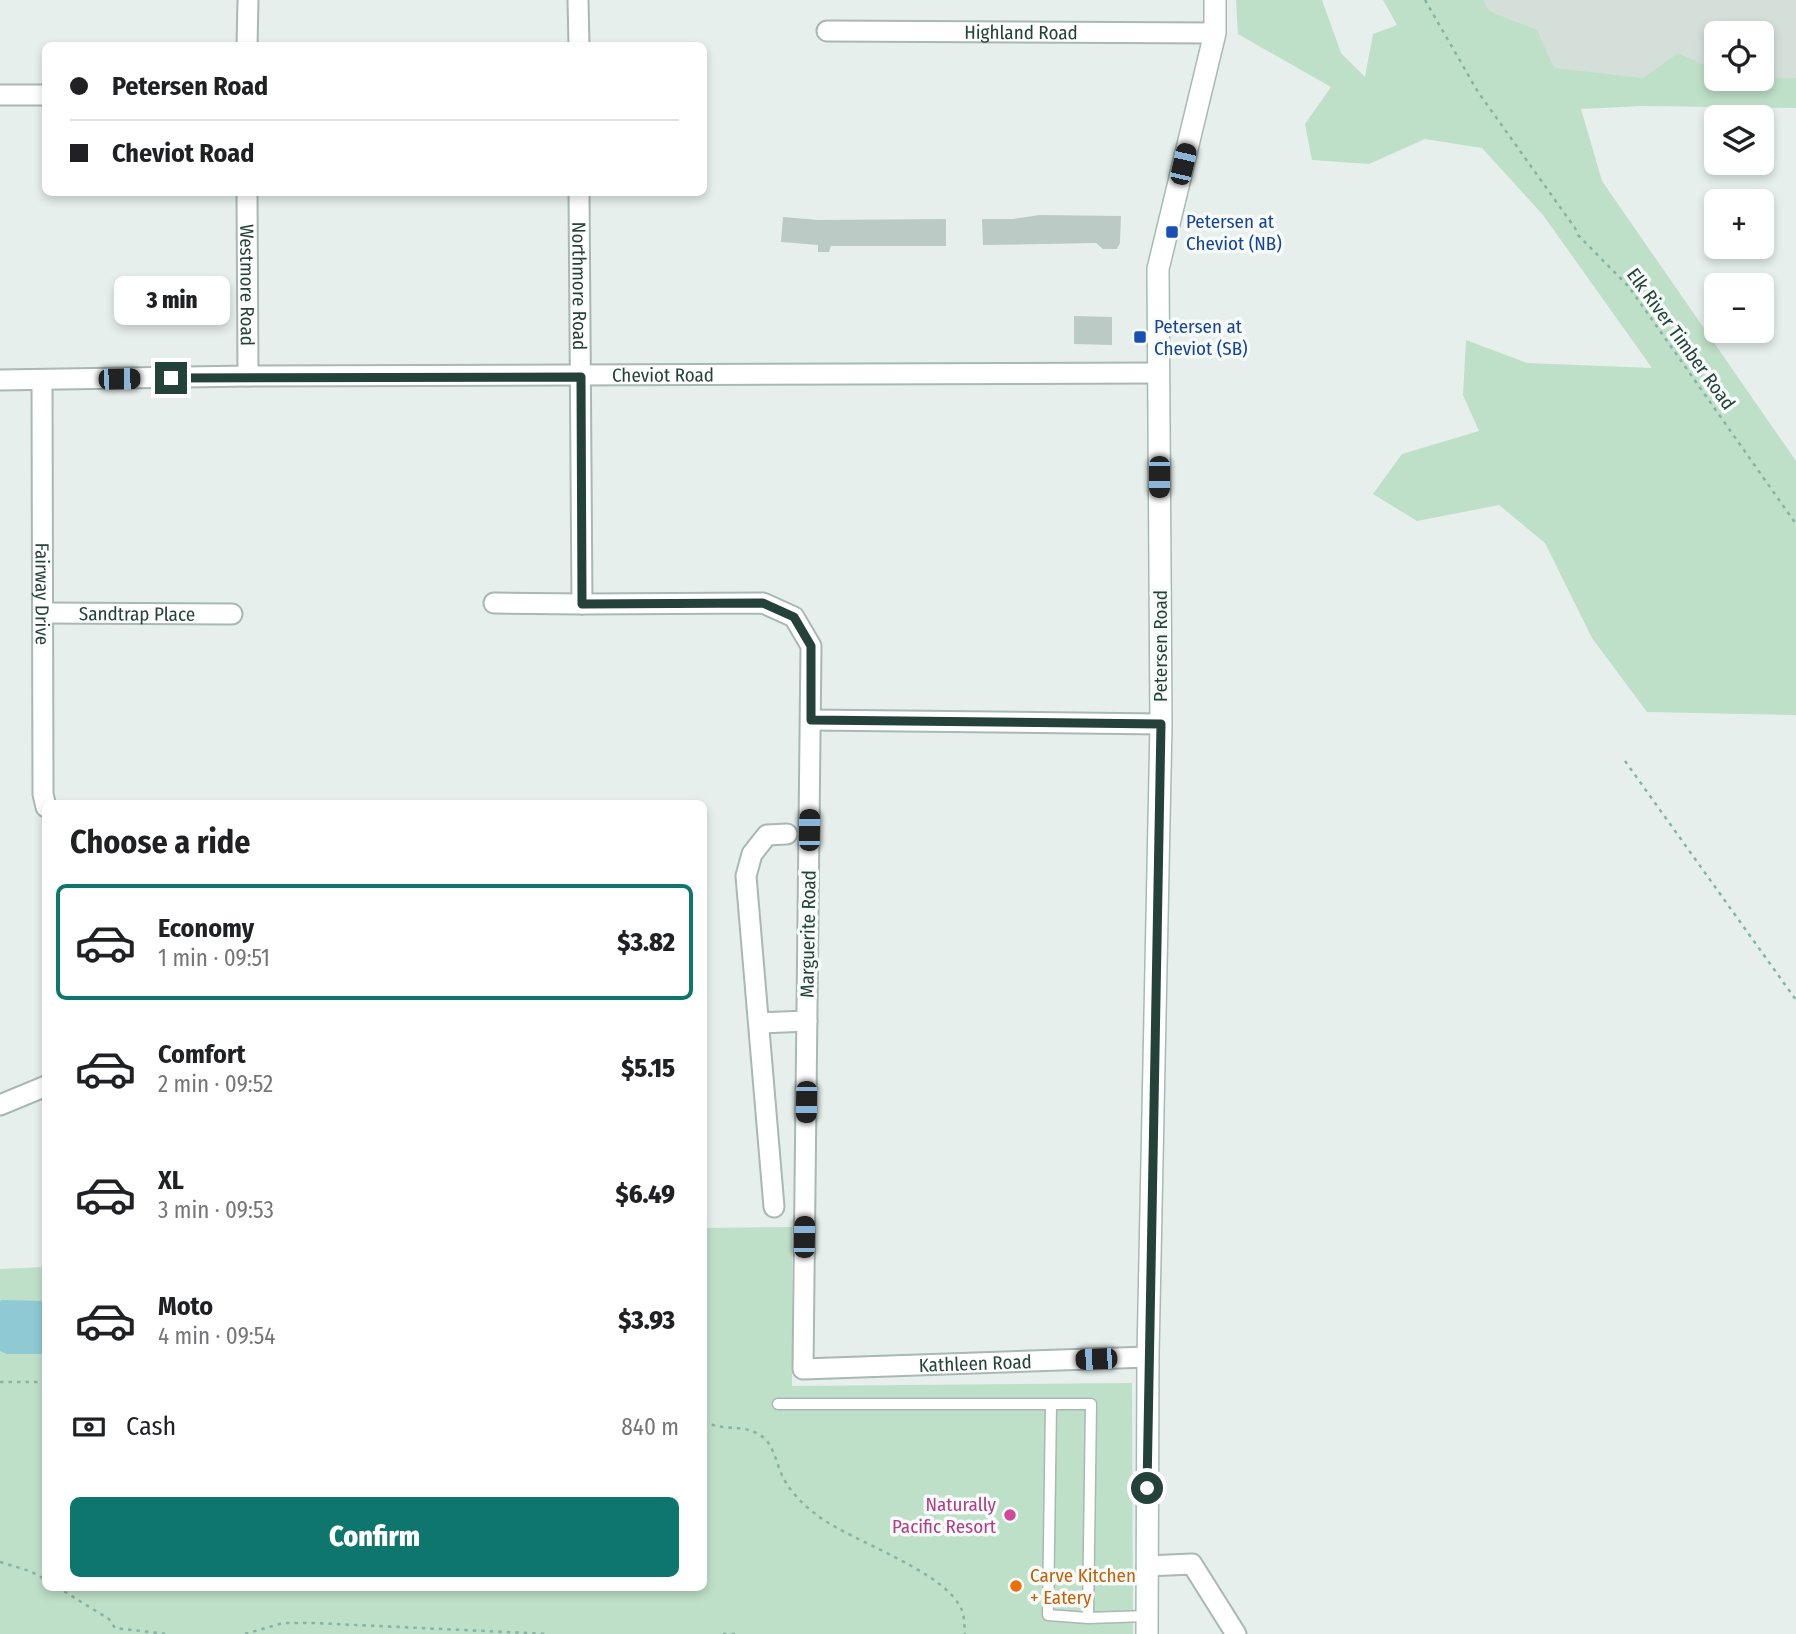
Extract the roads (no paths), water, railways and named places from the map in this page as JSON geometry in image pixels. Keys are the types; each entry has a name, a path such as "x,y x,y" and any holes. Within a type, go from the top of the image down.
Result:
{"street":[{"path":"247,42 248,0"},
{"path":"578,0 579,42"},
{"name":"Petersen Road","path":"1147,1625 1148,1357 1161,724 1158,269 1215,33 1214,0"},
{"name":"Highland Road","path":"827,31 1215,33"},
{"path":"0,95 42,95"},
{"name":"Westmore Road","path":"247,196 248,376"},
{"name":"Northmore Road","path":"579,196 582,604"},
{"name":"Cheviot Road","path":"0,380 248,376 1158,373"},
{"name":"Fairway Drive","path":"42,380 44,800"},
{"path":"494,603 763,603 794,617 811,646 811,720 1161,724"},
{"name":"Sandtrap Place","path":"43,613 232,614"},
{"name":"Marguerite Road","path":"803,1370 811,720"},
{"path":"774,1207 746,876 752,854 767,835 788,834"},
{"name":"Marguerite Road","path":"759,1023 807,1021"},
{"path":"0,1105 42,1088"},
{"name":"Kathleen Road","path":"803,1370 1148,1357"},
{"path":"1147,1566 1192,1564 1236,1634"}],"lane":[{"path":"778,1404 1091,1405 1088,1618"},
{"path":"1051,1405 1048,1615 1147,1625"}],"water":[{"path":"0,1301 42,1301 42,1354 7,1354 0,1351"}],"place":[{"name":"Petersen at Cheviot (NB)","path":"1172,232"},
{"name":"Petersen at Cheviot (SB)","path":"1140,337"},
{"name":"Naturally Pacific Resort","path":"1010,1515"},
{"name":"Carve Kitchen + Eatery","path":"1016,1586"}]}
